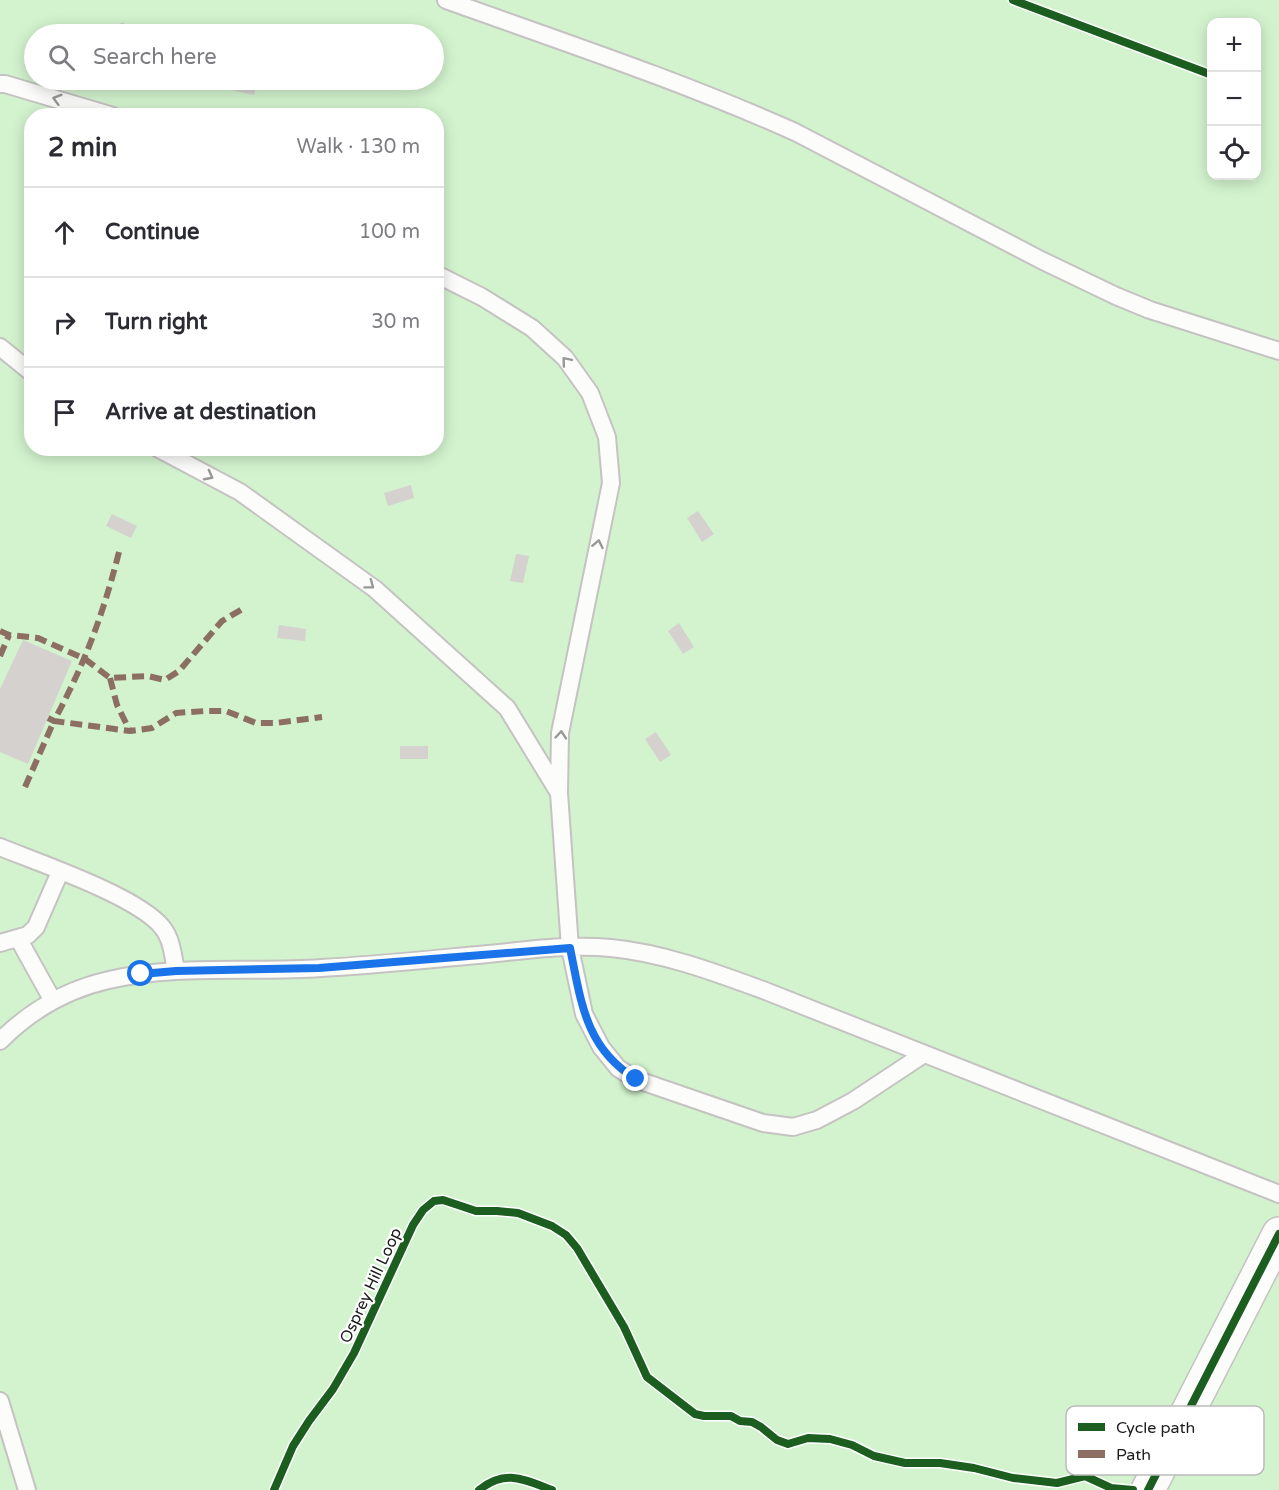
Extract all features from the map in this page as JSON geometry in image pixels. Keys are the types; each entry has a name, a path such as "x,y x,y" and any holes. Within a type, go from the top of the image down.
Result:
{"street":[{"path":"1182,1406 1279,1234"},
{"path":"1135,1489 1143,1475"}],"lane":[{"path":"446,0 675,82 764,118 1116,296 1150,310 1279,351"},
{"path":"0,84 24,90"},
{"path":"25,90 86,108"},
{"path":"444,278 482,297 532,328 565,358 590,393 607,437 611,483 560,733 559,793 570,948 584,1014 601,1047 618,1068 636,1079 763,1123 793,1127 817,1120 854,1101 924,1054"},
{"path":"0,347 24,366"},
{"path":"172,456 240,492 375,589 507,708 559,793"},
{"path":"0,847 101,889 152,916 170,938 176,971"},
{"path":"0,943 28,935 36,927 60,872"},
{"path":"18,938 53,1001"},
{"path":"0,1041 15,1026 53,1001 83,987 141,974 176,971 319,968 570,948 609,948 682,962 763,990 1279,1194"},
{"path":"0,1401 27,1490"}],"path":[{"path":"1076,1478 1085,1476 1111,1488 1135,1489"}],"green space":[{"path":"0,0 1279,0 1279,1490 0,1490"}],"building":[{"path":"232,90 255,90 254,95"},
{"path":"411,485 414,498 388,506 384,493"},
{"path":"698,511 714,534 702,542 687,518"},
{"path":"112,514 137,526 131,538 106,526"},
{"path":"516,554 529,556 523,583 510,581"},
{"path":"679,623 694,647 683,654 668,631"},
{"path":"279,625 306,629 305,641 277,638"},
{"path":"23,640 72,661 28,764 0,752 0,689"},
{"path":"656,732 671,755 660,762 645,739"},
{"path":"400,746 428,746 428,759 400,759"}],"marked path":[{"path":"119,552 92,638 54,721 130,731 152,728 176,713 226,711 256,723 276,723 322,717"},
{"path":"0,631 9,635 38,638 85,659 110,678 148,676 165,680 179,671 222,621 244,608"},
{"path":"0,656 9,635"},
{"path":"110,678 117,705 130,731"},
{"path":"25,787 54,721 48,718"}],"cycle path":[{"path":"1013,0 1207,73"},
{"name":"Osprey Hill Loop","path":"274,1490 293,1446 333,1389 354,1353 413,1225 423,1210 434,1201 443,1200 476,1211 518,1213 552,1226 566,1235 577,1248 624,1327 647,1377 695,1414 731,1416 740,1421 752,1422 777,1440 788,1444 808,1438 830,1439 852,1445 874,1456 905,1463 940,1463 974,1468 1013,1478 1057,1483 1085,1476 1111,1488 1133,1490"},
{"path":"1191,1406 1279,1234"},
{"path":"1148,1490 1156,1475"},
{"path":"479,1490 488,1484 506,1478 523,1480 552,1490"}],"route":[{"path":"141,974 176,971 319,968 570,948 584,1014 601,1047 618,1068 636,1079"}]}
